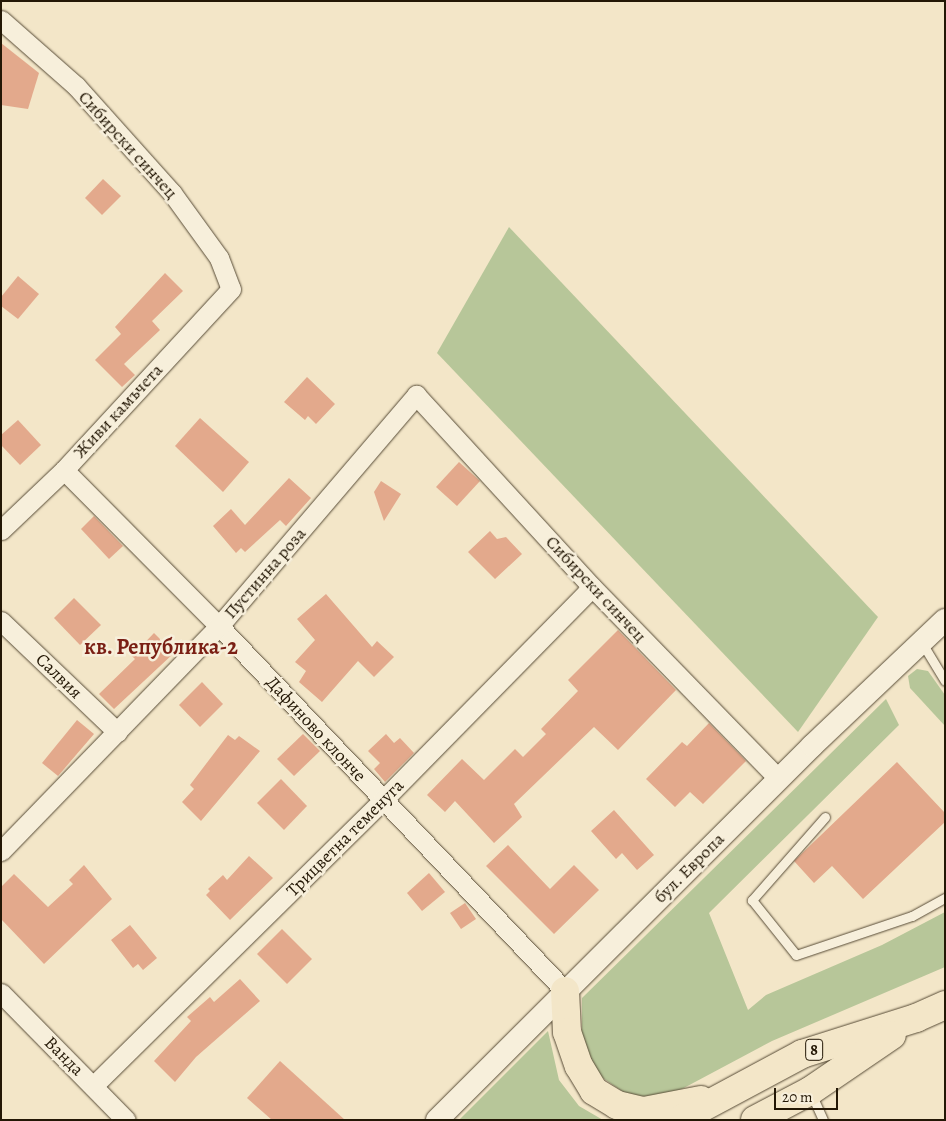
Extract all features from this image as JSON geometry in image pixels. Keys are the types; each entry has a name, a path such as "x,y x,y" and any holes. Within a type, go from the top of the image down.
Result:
{"main road":[{"path":"565,991 567,1032 579,1066 594,1091 616,1106 644,1111 718,1097"},
{"name":"8","path":"679,1120 718,1097 802,1054 916,1018 945,1005"},
{"name":"8","path":"756,1120 810,1091 916,1018"},
{"path":"871,1049 945,1026"}],"street":[{"name":"Сибирски синчец","path":"1,20 76,86 172,193 219,258 231,289"},
{"name":"Живи камъчета","path":"1,530 64,470 231,289"},
{"name":"Сибирски синчец","path":"416,395 592,587 779,780"},
{"name":"Пустинна роза","path":"1,851 219,626 416,395"},
{"name":"Дафиново клонче","path":"64,470 219,626 565,991"},
{"name":"Трицветна теменуга","path":"94,1086 384,800 592,587"},
{"name":"Салвия","path":"1,620 117,732"},
{"name":"бул. Европа","path":"437,1120 779,780 945,620"},
{"name":"Ванда","path":"1,994 126,1120"}],"lane":[{"path":"922,643 941,671 945,681"},
{"path":"825,817 752,900 796,955 912,916 945,898"},
{"path":"810,1091 823,1120"}],"green space":[{"path":"509,227 878,617 798,732 437,353"},
{"path":"917,669 928,671 945,695 945,726 910,688 908,676"},
{"path":"886,699 899,725 709,913 748,1010 766,995 882,945 945,912 945,967 772,1041 665,1098 629,1096 597,1074 582,1042 582,998"},
{"path":"548,1031 559,1080 579,1106 603,1120 459,1120"}],"building":[{"path":"1,43 39,73 28,109 1,105"},
{"path":"103,179 121,196 102,215 85,198"},
{"path":"165,273 183,291 152,321 160,330 124,364 135,375 122,387 95,360 121,334 115,327"},
{"path":"18,276 39,294 18,319 1,306 1,297"},
{"path":"307,377 335,404 316,424 308,416 305,420 284,402"},
{"path":"200,418 249,462 223,492 175,446"},
{"path":"18,420 41,445 20,465 1,445 1,435"},
{"path":"459,462 480,481 457,506 436,487"},
{"path":"289,478 311,498 286,526 280,520 245,552 241,548 236,553 213,526 231,509 245,525"},
{"path":"381,481 401,494 384,521 374,492"},
{"path":"94,516 123,546 109,559 81,529"},
{"path":"490,531 497,539 506,537 522,554 495,579 468,552"},
{"path":"326,594 372,647 377,641 394,657 374,677 358,661 322,702 299,682 306,671 295,662 315,640 297,619"},
{"path":"74,598 101,625 80,645 54,618"},
{"path":"618,630 676,690 618,750 594,727 514,804 522,817 494,843 455,801 445,812 427,795 462,759 484,780 515,749 523,757 546,734 541,729 578,691 568,680"},
{"path":"154,633 174,653 114,709 99,694 135,659 132,656"},
{"path":"202,682 223,704 200,727 179,705"},
{"path":"77,720 94,734 58,776 42,763"},
{"path":"709,723 746,761 703,804 690,792 675,807 646,779 682,742 687,746"},
{"path":"303,734 320,751 294,776 277,759"},
{"path":"386,734 394,743 400,738 414,753 385,782 374,769 380,763 368,751"},
{"path":"228,735 235,740 239,736 260,751 201,821 182,802 194,789 190,785"},
{"path":"897,762 945,813 945,822 863,899 832,866 814,883 794,861"},
{"path":"281,779 307,806 284,830 257,803"},
{"path":"614,810 654,855 637,870 622,853 616,859 591,831"},
{"path":"508,845 550,889 574,865 599,890 554,934 486,866"},
{"path":"249,856 273,878 230,920 206,895 210,891 208,889 223,875 227,880"},
{"path":"84,865 112,899 44,964 1,919 1,887 14,874 48,907 73,884 69,880"},
{"path":"429,873 445,892 422,911 407,893"},
{"path":"465,903 476,919 461,929 450,913"},
{"path":"130,925 157,958 143,970 138,964 133,968 111,940"},
{"path":"282,929 312,959 287,984 257,954"},
{"path":"240,979 260,1001 196,1057 175,1082 154,1061 191,1021 187,1017 210,997 214,1002"},
{"path":"280,1061 345,1120 272,1120 247,1098"}],"district":[{"name":"кв. Република-2","path":"161,648"}]}
